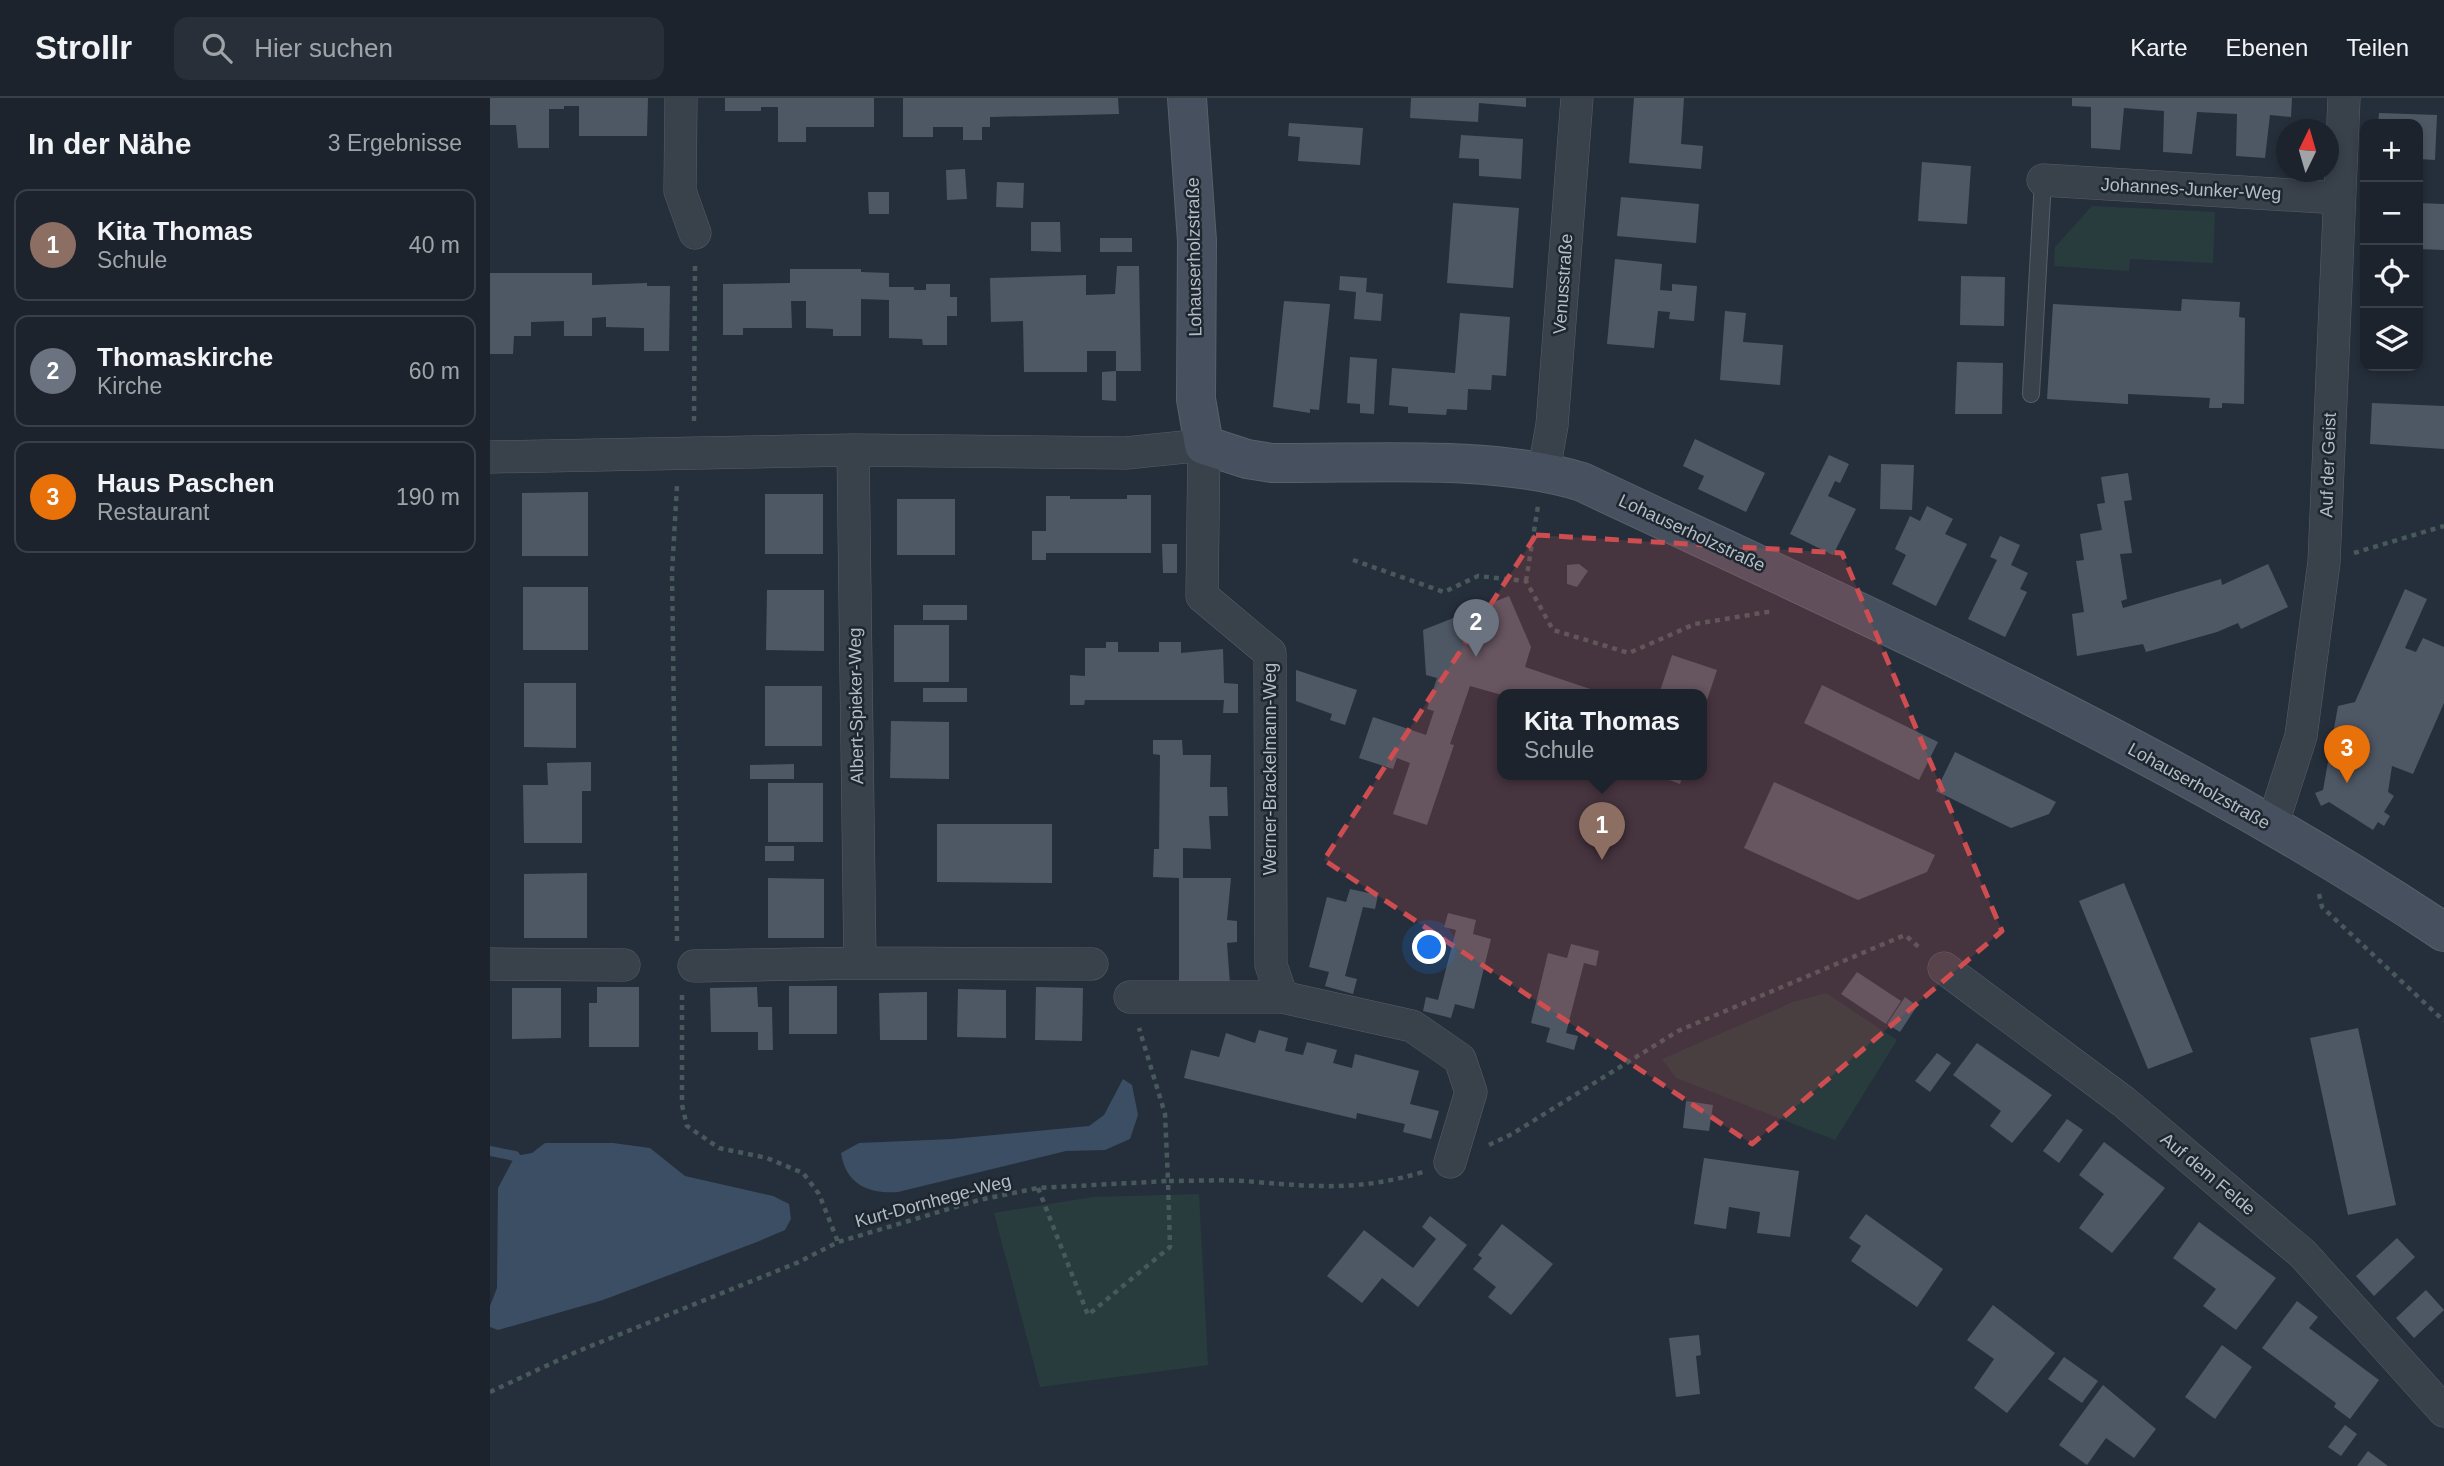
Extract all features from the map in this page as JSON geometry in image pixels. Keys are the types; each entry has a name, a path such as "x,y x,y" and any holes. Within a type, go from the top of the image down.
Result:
{"street":[{"path":"681,98 680,191 695,233"},
{"name":"Lohauserholzstraße","path":"1187,98 1197,241 1196,399 1204,445 1247,459 1272,463 1464,465 1544,470 1582,482 1834,600 2165,764 2444,932"},
{"name":"Venusstraße","path":"1544,470 1552,425 1577,98"},
{"name":"Auf der Geist","path":"2272,826 2301,736 2324,562 2344,98"},
{"name":"Johannes-Junker-Weg","path":"2043,180 2339,198"},
{"path":"490,457 853,450 1126,453 1204,445"},
{"name":"Werner-Brackelmann-Weg","path":"1204,445 1202,596 1270,653 1271,965 1282,997"},
{"name":"Albert-Spieker-Weg","path":"853,450 860,963"},
{"path":"490,964 624,965"},
{"path":"686,965 1091,964"},
{"name":"Auf dem Felde","path":"1944,968 2124,1102 2303,1254 2444,1411"},
{"path":"1130,997 1282,997 1412,1026 1460,1059 1471,1092 1450,1162"}],"lane":[{"path":"2031,394 2043,180"}],"path":[{"path":"695,233 694,426 678,452 672,573 686,965 682,995 682,1105 687,1126 719,1148 766,1158 803,1173 820,1195 838,1242"},
{"path":"1544,470 1526,581 1553,630 1629,653 1695,624 1834,600"},
{"path":"2324,562 2444,526"},
{"path":"1353,560 1444,592 1478,576 1526,581"},
{"path":"2309,849 2322,907 2444,1021"},
{"name":"Kurt-Dornhege-Weg","path":"490,1392 576,1352 799,1262 838,1242 979,1200 1038,1188 1168,1181 1253,1181 1320,1188 1373,1186 1450,1162 1512,1134 1678,1031 1905,935 1944,968"},
{"path":"1038,1188 1088,1315 1170,1247 1165,1114 1130,997"}],"highlighted area":[{"path":"1536,535 1842,553 2002,931 1752,1144 1324,860"}],"green space":[{"path":"2092,206 2215,212 2213,263 2130,259 2129,271 2054,266 2055,247"},
{"path":"1826,993 1897,1040 1835,1140 1676,1078 1662,1059 1793,1002"},
{"path":"1199,1194 1208,1365 1040,1387 994,1213 1093,1197"}],"water":[{"path":"1123,1079 1132,1085 1138,1115 1130,1139 1105,1150 1066,1151 898,1192 878,1191 860,1185 848,1173 844,1164 841,1153 859,1143 952,1139 1089,1126 1104,1115"},
{"path":"545,1143 613,1143 650,1148 685,1176 773,1196 789,1204 791,1219 785,1230 757,1242 603,1300 498,1330 490,1327 490,1306 497,1288 498,1188 515,1156 532,1153"}],"building":[{"path":"490,98 648,98 647,136 579,136 579,106 564,106 564,109 549,109 549,148 518,148 516,125 490,125"},
{"path":"725,98 874,98 874,127 806,127 806,142 778,142 778,107 761,107 761,111 725,111"},
{"path":"903,98 1118,98 1119,114 990,117 990,127 982,127 982,140 963,140 963,127 933,127 933,137 903,137"},
{"path":"1411,98 1526,98 1526,107 1479,103 1478,122 1410,118"},
{"path":"1634,98 1684,98 1681,144 1703,146 1701,169 1629,163"},
{"path":"2072,98 2292,98 2291,117 2270,115 2265,158 2236,156 2237,114 2197,112 2192,154 2163,152 2164,111 2124,108 2120,150 2091,148 2091,107 2072,106"},
{"path":"2379,113 2437,115 2435,160 2423,159 2423,119 2378,119"},
{"path":"1289,123 1363,128 1360,165 1298,161 1300,137 1288,136"},
{"path":"1461,135 1523,139 1521,179 1479,176 1479,159 1459,158"},
{"path":"1922,162 1971,166 1967,224 1918,221"},
{"path":"965,169 967,199 947,200 946,170"},
{"path":"997,182 1024,183 1023,208 996,207"},
{"path":"868,192 889,192 889,214 869,214"},
{"path":"1621,197 1699,204 1696,243 1617,236"},
{"path":"1453,203 1519,208 1513,288 1447,283"},
{"path":"2423,203 2444,204 2444,250 2423,249"},
{"path":"1031,222 1060,222 1061,252 1031,251"},
{"path":"1100,238 1132,238 1132,252 1100,252"},
{"path":"1615,259 1662,264 1660,290 1672,291 1672,284 1697,286 1694,321 1669,319 1670,312 1658,311 1654,348 1607,344"},
{"path":"1117,266 1139,266 1141,371 1116,371 1116,351 1087,351 1087,372 1024,372 1023,321 991,322 990,278 1086,275 1086,295 1115,294"},
{"path":"790,269 861,269 861,272 889,273 889,287 914,287 914,290 926,290 926,284 950,284 950,297 957,297 957,316 947,316 947,345 923,345 922,339 889,338 889,300 861,299 861,336 833,336 833,329 806,328 806,301 791,301 792,328 743,328 743,335 723,335 723,284 790,283"},
{"path":"490,273 592,273 592,285 647,283 647,286 670,286 669,351 644,351 644,328 606,327 606,317 592,318 592,336 564,336 564,321 531,322 531,336 514,336 513,354 490,354"},
{"path":"1340,276 1367,278 1366,292 1383,294 1381,321 1354,319 1356,292 1339,290"},
{"path":"1961,276 2005,277 2004,326 1960,325"},
{"path":"2182,299 2240,302 2239,317 2245,318 2244,404 2222,403 2222,408 2209,408 2210,398 2128,394 2128,404 2047,399 2053,304 2181,311"},
{"path":"1284,301 1330,304 1319,410 1310,409 1310,413 1273,407"},
{"path":"1725,311 1746,313 1743,342 1783,345 1780,385 1720,380"},
{"path":"1460,313 1510,317 1506,376 1492,375 1491,390 1468,389 1467,410 1447,409 1446,415 1408,413 1408,407 1389,405 1392,368 1455,373"},
{"path":"1350,357 1377,359 1374,414 1360,413 1360,404 1347,403"},
{"path":"1957,362 2003,363 2002,414 1955,414"},
{"path":"1116,371 1116,401 1102,400 1102,372"},
{"path":"2372,403 2444,406 2444,449 2370,444"},
{"path":"1695,439 1765,473 1746,512 1698,489 1704,476 1683,466"},
{"path":"1829,455 1849,464 1840,483 1835,481 1828,496 1856,509 1833,555 1790,534"},
{"path":"1881,464 1914,465 1912,510 1880,509"},
{"path":"2128,473 2132,500 2124,501 2132,553 2120,554 2127,599 2121,601 2123,608 2221,579 2222,585 2268,564 2288,607 2241,629 2238,623 2217,632 2146,652 2143,644 2077,656 2072,614 2084,612 2076,561 2084,560 2080,534 2102,530 2097,504 2105,503 2101,477"},
{"path":"588,492 588,556 522,556 522,493"},
{"path":"765,494 823,494 823,554 765,554"},
{"path":"1127,495 1151,495 1151,553 1046,553 1046,560 1032,560 1032,531 1046,531 1046,496 1070,496 1070,499 1127,499"},
{"path":"897,499 955,499 955,555 897,555"},
{"path":"1927,506 1953,519 1945,534 1967,544 1936,606 1892,584 1906,555 1895,549 1910,516 1920,521"},
{"path":"2000,536 2020,545 2011,565 2028,573 2020,589 2027,592 2005,637 1968,619 1997,560 1990,557"},
{"path":"1162,544 1177,544 1177,573 1163,573"},
{"path":"1579,564 1588,571 1577,587 1567,584 1567,565"},
{"path":"523,587 588,587 588,650 523,650"},
{"path":"2405,589 2427,599 2405,648 2416,652 2423,638 2444,647 2444,703 2413,774 2392,766 2388,792 2394,796 2384,812 2390,816 2384,826 2378,822 2373,830 2329,802 2321,806 2315,793 2323,790 2338,706 2355,702"},
{"path":"767,590 824,590 824,651 766,650"},
{"path":"1509,596 1531,647 1525,667 1590,689 1497,689 1497,694 1470,686 1450,744 1454,745 1427,825 1393,814 1410,763 1397,758 1393,769 1359,758 1373,717 1426,735 1434,711 1427,709 1437,678 1426,675 1423,630"},
{"path":"923,605 967,605 967,620 923,620"},
{"path":"894,625 949,625 949,682 894,682"},
{"path":"1106,642 1118,642 1118,652 1159,652 1159,642 1181,642 1181,653 1223,649 1224,683 1238,684 1238,713 1223,713 1224,700 1085,700 1084,705 1070,705 1070,675 1085,676 1085,648 1106,648"},
{"path":"1672,655 1717,670 1707,700 1707,689 1661,689"},
{"path":"1296,670 1357,690 1345,725 1330,720 1332,714 1296,701"},
{"path":"524,683 576,683 576,748 524,747"},
{"path":"1822,685 1938,742 1919,780 1804,723"},
{"path":"765,686 822,686 822,746 765,746"},
{"path":"923,688 967,688 967,702 923,702"},
{"path":"891,721 949,722 949,779 890,778"},
{"path":"1153,740 1182,740 1183,755 1211,755 1210,787 1227,787 1228,816 1209,816 1211,849 1183,848 1183,878 1231,878 1227,920 1237,921 1237,942 1227,943 1230,985 1179,985 1179,878 1153,877 1154,849 1159,849 1160,755 1153,754"},
{"path":"1955,752 2056,802 2049,814 2011,828 1936,791"},
{"path":"591,762 591,791 582,791 582,843 524,843 523,785 548,785 547,763"},
{"path":"794,764 794,779 750,779 750,765"},
{"path":"1774,782 1935,855 1927,872 1858,900 1744,848"},
{"path":"768,783 823,783 823,842 768,842"},
{"path":"937,824 1052,824 1052,883 937,882"},
{"path":"765,846 794,846 794,861 765,861"},
{"path":"587,873 587,938 524,938 524,874"},
{"path":"768,878 824,879 824,938 768,938"},
{"path":"2124,883 2193,1052 2148,1069 2079,901"},
{"path":"1350,889 1378,895 1375,909 1363,907 1345,976 1357,979 1353,994 1325,986 1329,972 1309,967 1327,897 1346,902"},
{"path":"1448,913 1476,920 1473,934 1491,939 1474,1009 1455,1004 1451,1018 1423,1011 1426,997 1438,1000 1456,930 1444,927"},
{"path":"1571,944 1599,951 1596,966 1584,963 1566,1033 1578,1036 1574,1050 1546,1042 1550,1028 1531,1023 1548,953 1567,958"},
{"path":"1857,972 1901,1001 1886,1024 1841,994"},
{"path":"789,986 837,986 837,1034 789,1034"},
{"path":"597,987 639,987 639,1047 589,1047 589,1003 597,1003"},
{"path":"757,987 758,1007 772,1007 773,1050 758,1050 758,1032 711,1032 710,988"},
{"path":"1036,987 1083,988 1082,1041 1035,1040"},
{"path":"512,988 561,988 561,1038 512,1039"},
{"path":"958,989 1006,990 1006,1038 957,1037"},
{"path":"927,992 927,1040 880,1040 879,993"},
{"path":"1905,997 1917,1006 1900,1032 1887,1024"},
{"path":"2358,1028 2396,1205 2348,1215 2310,1038"},
{"path":"1259,1030 1288,1038 1285,1051 1303,1055 1307,1042 1337,1050 1333,1063 1352,1068 1355,1054 1419,1071 1410,1104 1439,1111 1431,1139 1403,1132 1405,1124 1357,1113 1356,1119 1184,1078 1191,1050 1219,1057 1226,1033 1255,1043"},
{"path":"1977,1043 2052,1095 2012,1143 1990,1126 2001,1111 1953,1075"},
{"path":"1937,1053 1951,1063 1930,1092 1915,1081"},
{"path":"1686,1101 1713,1105 1709,1131 1683,1128"},
{"path":"2067,1119 2083,1130 2059,1163 2043,1151"},
{"path":"2104,1142 2165,1188 2112,1253 2079,1228 2104,1194 2079,1175"},
{"path":"1704,1158 1799,1171 1790,1237 1757,1233 1760,1212 1729,1207 1726,1229 1694,1224"},
{"path":"1866,1214 1943,1269 1917,1307 1851,1261 1861,1246 1849,1238"},
{"path":"1430,1216 1467,1245 1418,1307 1382,1278 1362,1303 1327,1276 1364,1230 1413,1268 1436,1239 1422,1227"},
{"path":"2199,1222 2276,1278 2236,1330 2203,1306 2216,1289 2173,1258"},
{"path":"1502,1224 1553,1264 1511,1315 1488,1297 1496,1287 1473,1269 1482,1258 1478,1255"},
{"path":"2397,1238 2415,1257 2374,1296 2356,1276"},
{"path":"2426,1290 2444,1310 2414,1338 2396,1318"},
{"path":"2297,1301 2318,1317 2309,1328 2379,1380 2350,1419 2334,1407 2336,1403 2262,1348"},
{"path":"1993,1305 2055,1353 2007,1413 1974,1388 1994,1359 1967,1340"},
{"path":"1699,1335 1701,1355 1696,1356 1700,1394 1676,1397 1669,1338"},
{"path":"2222,1345 2252,1367 2215,1419 2185,1397"},
{"path":"2064,1357 2098,1381 2082,1403 2048,1379"},
{"path":"2103,1385 2156,1429 2134,1458 2106,1438 2087,1465 2059,1445"},
{"path":"2345,1425 2357,1434 2341,1456 2328,1447"},
{"path":"2368,1451 2388,1466 2357,1466"}],"waterway":[{"path":"490,1151 515,1156"}],"place":[{"name":"Thomaskirche","path":"1476,657"},
{"name":"Haus Paschen","path":"2347,783"},
{"name":"Kita Thomas","path":"1602,860"}]}
